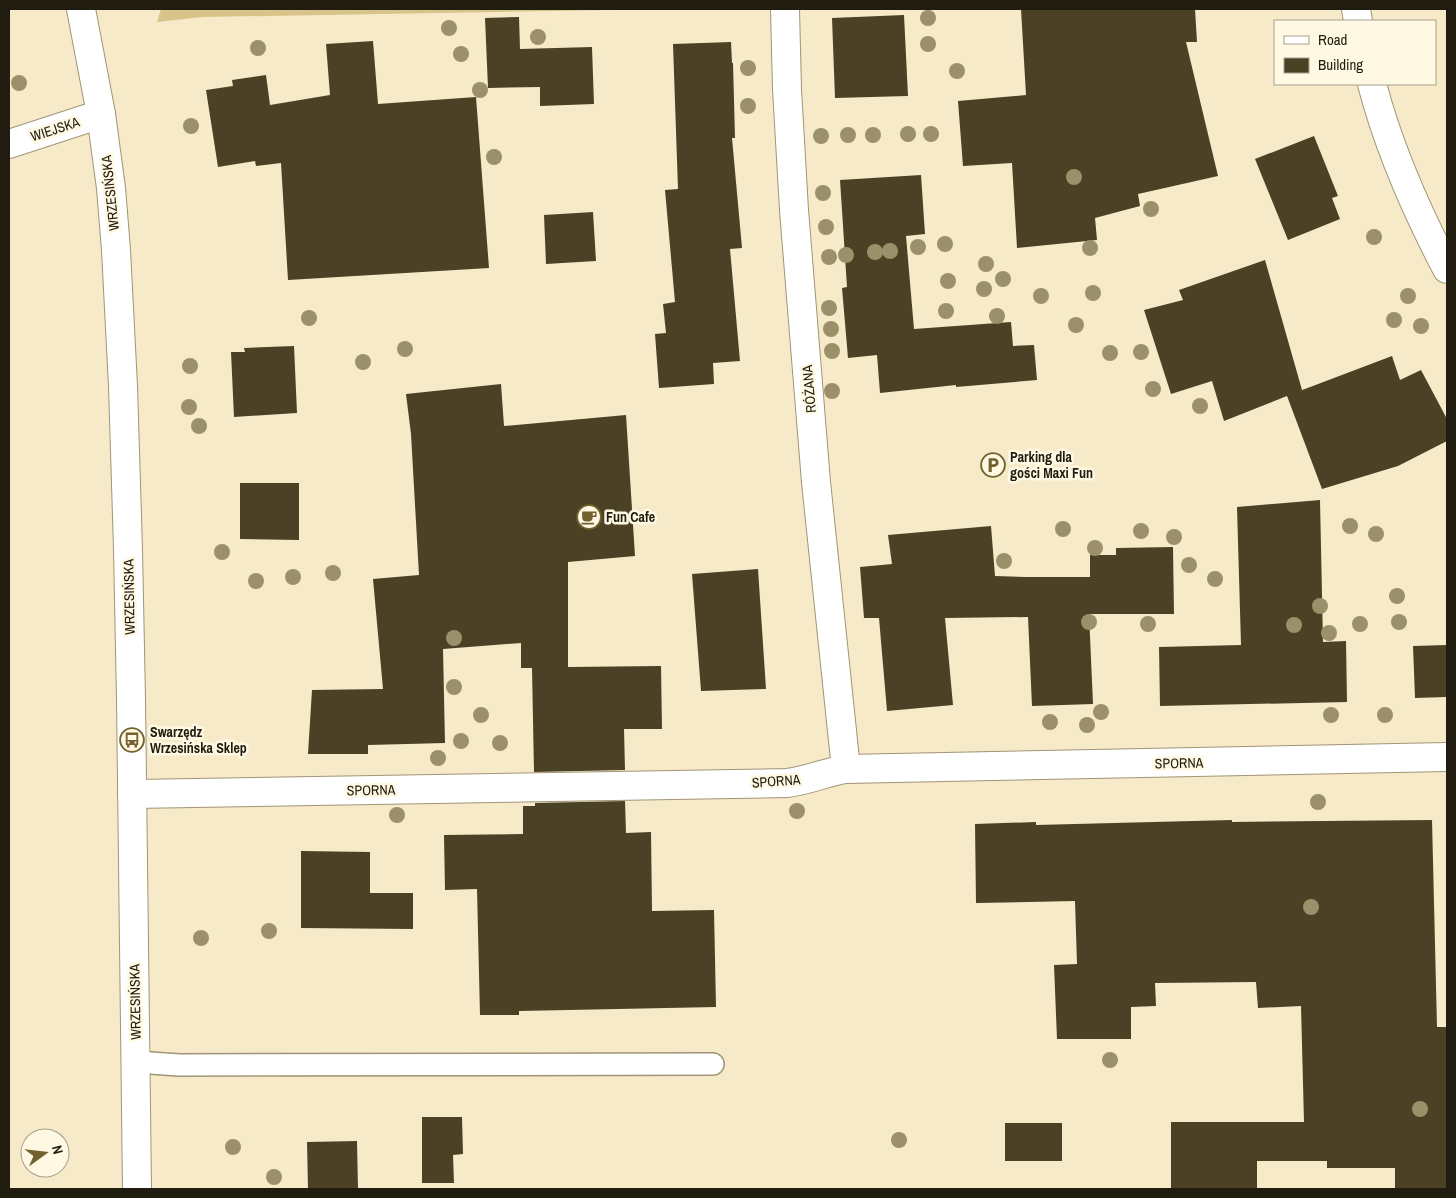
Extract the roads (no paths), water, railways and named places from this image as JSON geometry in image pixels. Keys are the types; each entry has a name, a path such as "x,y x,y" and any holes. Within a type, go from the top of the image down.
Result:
{"street":[{"name":"WRZESIŃSKA","path":"80,9 101,114 111,188 123,386 129,559 137,1189"},
{"name":"RÓŻANA","path":"785,9 786,89 794,210 816,482 846,769"},
{"path":"1372,85 1402,177 1447,269"},
{"name":"WIEJSKA","path":"9,144 101,114"},
{"name":"SPORNA","path":"132,794 787,783 846,769 1447,758"}],"lane":[{"path":"136,1062 179,1065 713,1064"}],"place":[{"name":"Parking dla gości Maxi Fun","path":"993,465"},
{"name":"Fun Cafe","path":"589,517"},
{"name":"Swarzędz Wrzesińska Sklep","path":"132,740"}]}
